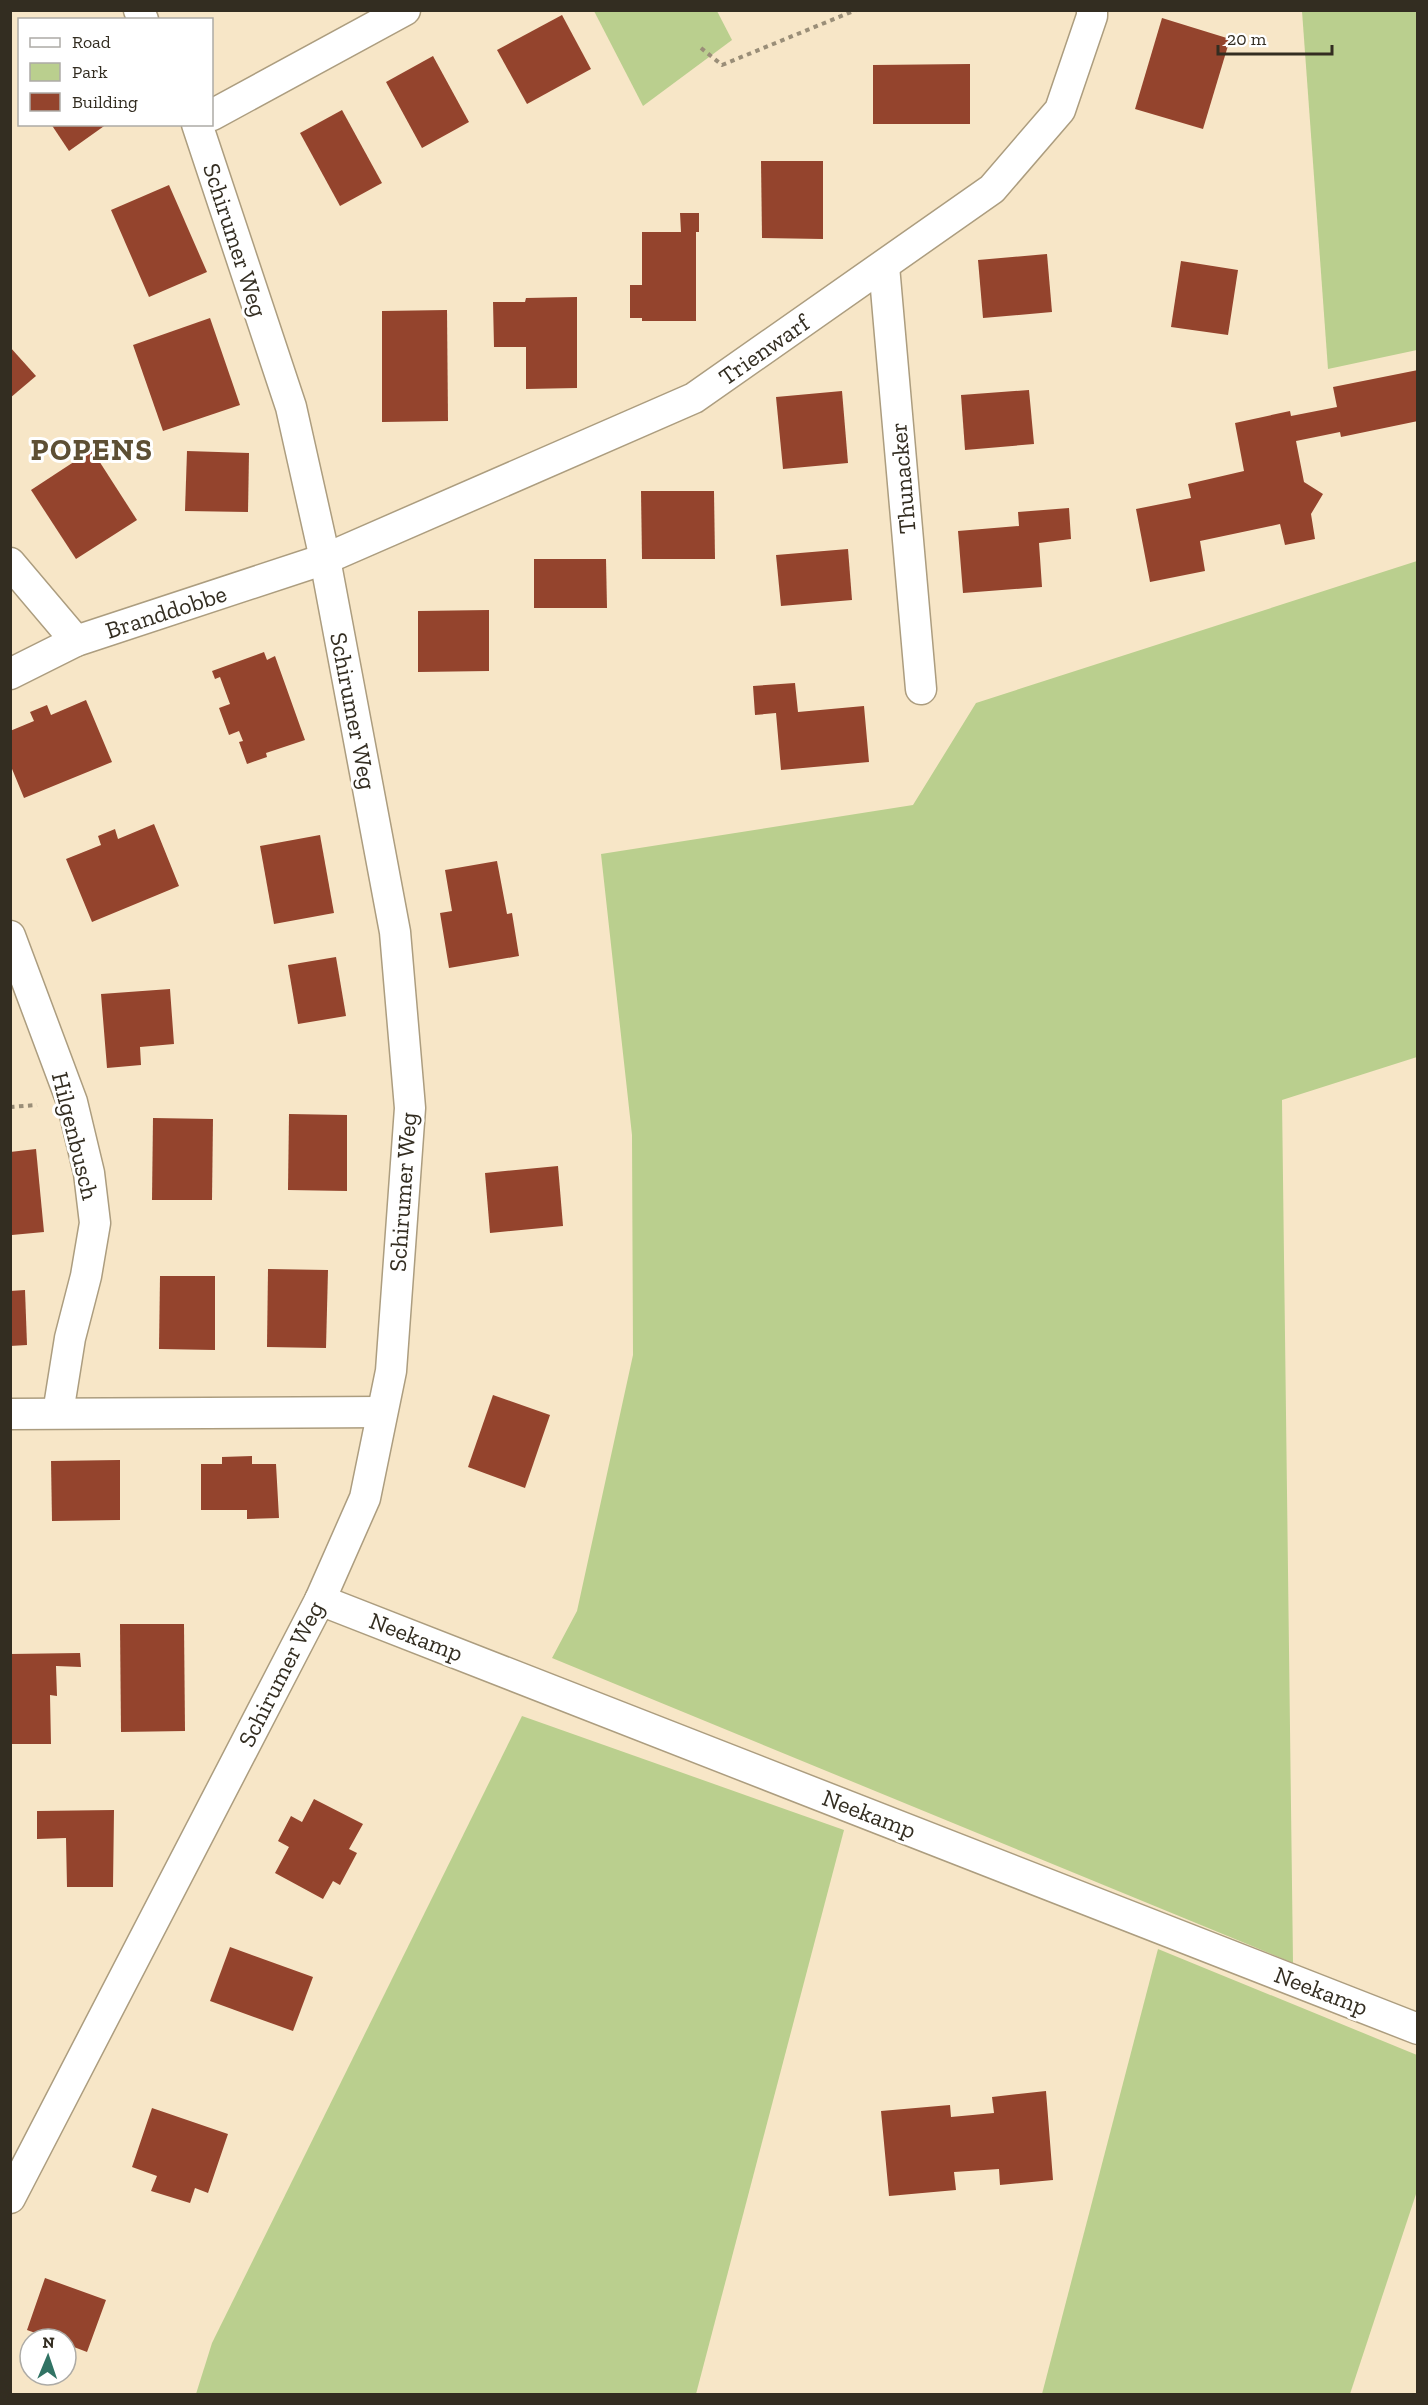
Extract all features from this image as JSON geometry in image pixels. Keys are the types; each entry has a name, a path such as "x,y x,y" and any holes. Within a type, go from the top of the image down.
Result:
{"street":[{"path":"213,114 405,10"},
{"name":"Trienwarf","path":"325,559 694,398 992,189 1060,110 1092,16 1092,10"},
{"name":"Schirumer Weg","path":"10,2198 320,1600 365,1498 391,1371 410,1108 394,932 325,559 291,407 198,126"},
{"name":"Thunacker","path":"884,266 921,689"},
{"name":"Branddobbe","path":"10,674 76,641 325,559"},
{"path":"10,563 76,641"},
{"name":"Hilgenbusch","path":"10,936 72,1102 89,1173 95,1223 86,1276 70,1338 58,1413"},
{"path":"10,1414 382,1412"},
{"name":"Neekamp","path":"320,1600 1418,2029"}],"path":[{"path":"701,48 722,65 856,10"}],"green space":[{"path":"594,11 717,11 732,40 643,106"},
{"path":"1302,11 1417,11 1417,350 1328,369"},
{"path":"1417,561 1417,1057 1282,1100 1293,1963 552,1658 577,1611 633,1355 632,1135 601,854 913,805 976,703"},
{"path":"522,1716 844,1830 696,2394 196,2394 212,2343"},
{"path":"1158,1949 1417,2055 1417,2191 1350,2394 1042,2394"}],"building":[{"path":"562,15 591,69 527,104 497,50"},
{"path":"1162,18 1230,39 1203,129 1135,109"},
{"path":"433,56 469,122 422,148 386,82"},
{"path":"970,64 970,124 873,124 873,65"},
{"path":"342,110 382,183 340,206 300,133"},
{"path":"52,126 104,126 69,151"},
{"path":"761,161 823,161 823,239 762,238"},
{"path":"169,185 207,272 149,297 111,210"},
{"path":"680,213 699,213 699,232 696,232 696,321 642,321 642,318 630,318 630,285 642,285 642,232 681,232"},
{"path":"1047,254 1052,312 983,318 978,260"},
{"path":"1181,261 1238,270 1228,335 1171,327"},
{"path":"577,297 577,388 526,389 526,347 494,347 493,302 525,302 526,298"},
{"path":"447,310 448,421 382,422 382,311"},
{"path":"210,318 240,405 163,431 133,345"},
{"path":"10,347 36,376 10,398"},
{"path":"1418,370 1418,421 1341,437 1340,432 1296,441 1304,482 1323,494 1311,514 1315,539 1285,545 1280,524 1200,541 1205,571 1150,582 1136,509 1191,498 1188,484 1244,471 1235,423 1290,411 1291,416 1337,407 1333,387"},
{"path":"1029,390 1034,444 965,450 961,395"},
{"path":"842,391 848,463 783,469 776,397"},
{"path":"92,450 137,520 76,559 31,490"},
{"path":"187,451 249,453 248,512 185,511"},
{"path":"641,491 714,491 715,559 642,559"},
{"path":"1069,508 1071,539 1039,543 1042,587 963,593 958,531 1019,526 1018,512"},
{"path":"848,549 852,600 781,606 776,555"},
{"path":"534,559 606,559 607,608 534,608"},
{"path":"489,610 489,671 418,672 418,611"},
{"path":"264,652 267,660 275,656 305,740 266,753 267,757 247,764 239,742 243,741 239,731 229,735 219,708 230,704 220,677 215,679 212,671"},
{"path":"795,683 798,712 864,706 869,762 781,770 776,713 755,715 753,686"},
{"path":"86,700 112,762 24,798 10,764 10,731 34,721 30,712 47,705 51,715"},
{"path":"154,824 179,886 92,922 66,859 101,845 98,836 115,829 118,839"},
{"path":"320,835 334,913 274,924 260,846"},
{"path":"497,861 507,914 512,913 519,956 449,968 440,913 452,911 445,870"},
{"path":"336,957 346,1016 298,1024 288,965"},
{"path":"170,989 174,1044 140,1047 141,1065 107,1068 101,994"},
{"path":"289,1114 347,1115 347,1191 288,1190"},
{"path":"153,1118 213,1119 212,1200 152,1200"},
{"path":"36,1149 44,1232 12,1235 10,1152"},
{"path":"558,1166 563,1226 490,1233 485,1173"},
{"path":"268,1269 328,1270 326,1348 267,1347"},
{"path":"160,1276 215,1276 215,1350 159,1349"},
{"path":"25,1290 27,1345 10,1346 10,1291"},
{"path":"493,1395 550,1415 525,1488 468,1467"},
{"path":"252,1456 252,1464 276,1464 279,1518 247,1519 247,1510 201,1510 201,1464 222,1464 222,1457"},
{"path":"120,1460 120,1520 52,1521 51,1461"},
{"path":"120,1624 184,1624 185,1731 121,1732"},
{"path":"80,1653 81,1667 56,1666 57,1696 50,1695 51,1744 10,1744 10,1654"},
{"path":"314,1799 363,1824 349,1849 357,1853 340,1885 333,1881 323,1899 275,1873 289,1847 278,1841 291,1816 302,1822"},
{"path":"114,1810 113,1887 67,1887 66,1838 37,1839 37,1811"},
{"path":"230,1947 313,1977 293,2031 210,2001"},
{"path":"1046,2091 1053,2180 1000,2185 999,2169 954,2172 956,2190 889,2196 881,2111 950,2105 951,2117 994,2113 992,2097"},
{"path":"152,2108 228,2134 208,2193 195,2188 190,2203 151,2191 157,2176 132,2167"},
{"path":"45,2278 106,2300 87,2352 78,2349 78,2327 28,2327"}],"district":[{"name":"POPENS","path":"92,450"}]}
